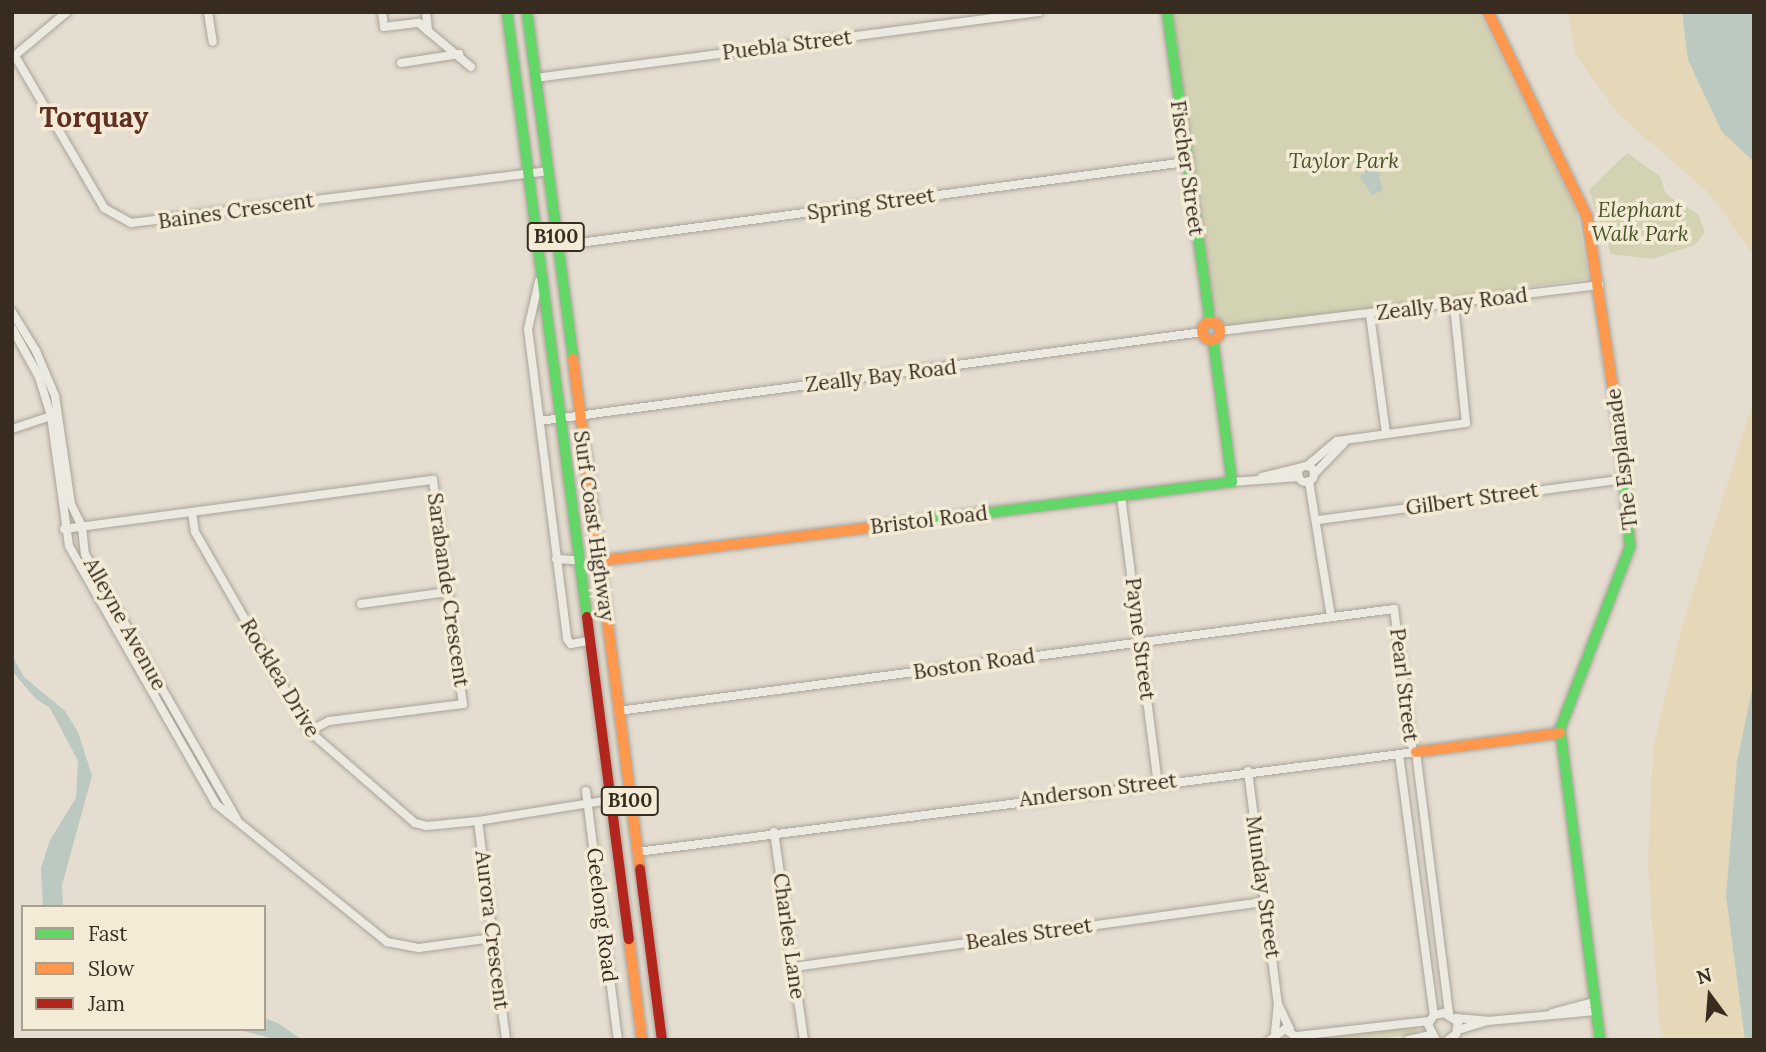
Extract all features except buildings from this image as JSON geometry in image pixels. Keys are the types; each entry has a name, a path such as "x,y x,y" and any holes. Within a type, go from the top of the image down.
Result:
{"street":[{"path":"14,57 67,12"},
{"path":"208,12 213,42"},
{"path":"382,12 384,27 419,23 459,54 471,67"},
{"path":"426,12 428,31"},
{"name":"Surf Coast Highway","path":"507,12 642,1040"},
{"name":"Surf Coast Highway","path":"527,12 662,1040"},
{"name":"Puebla Street","path":"535,78 1039,12"},
{"name":"Fischer Street","path":"1167,12 1210,323"},
{"name":"The Esplanade","path":"1488,12 1583,208 1600,285 1626,478 1630,547 1565,707 1560,733 1600,1040"},
{"path":"401,63 459,54"},
{"name":"Baines Crescent","path":"14,57 104,208 131,223 547,171"},
{"name":"Spring Street","path":"557,246 1186,162"},
{"path":"541,271 528,329 556,559 567,639 571,644 588,641"},
{"name":"Zeally Bay Road","path":"1217,335 1600,285"},
{"name":"Bristol Road","path":"1259,479 1305,466 1334,442 1466,424 1454,304"},
{"name":"Alleyne Avenue","path":"12,312 40,358 55,396 71,504 82,527 85,554 228,806 257,838"},
{"path":"1370,315 1386,434"},
{"path":"1217,335 1203,332 1210,323 1217,335 1232,482"},
{"name":"Alleyne Avenue","path":"12,328 39,377 51,416 64,529 69,546 216,804 387,942 419,948 492,938"},
{"name":"Zeally Bay Road","path":"559,418 1203,332"},
{"path":"12,429 51,416"},
{"path":"540,421 559,418"},
{"name":"Bristol Road","path":"1312,478 1333,449 1357,439"},
{"path":"1305,466 1299,477 1312,478"},
{"path":"1305,466 1312,478 1331,617"},
{"name":"Bristol Road","path":"578,560 598,561 1232,482 1299,477"},
{"name":"Gilbert Street","path":"1318,520 1626,478"},
{"name":"Sarabande Crescent","path":"64,529 433,480 463,704 328,721 309,731"},
{"name":"Payne Street","path":"1121,496 1158,783"},
{"name":"Rocklea Drive","path":"192,513 195,532 309,731 415,823 427,826 478,821 610,800"},
{"path":"556,559 578,560"},
{"path":"361,604 447,592"},
{"name":"Pearl Street","path":"1331,617 1394,609 1415,752"},
{"name":"Boston Road","path":"618,711 1331,617"},
{"name":"Anderson Street","path":"637,852 774,832 1560,733"},
{"path":"1415,752 1453,1037 1489,1021"},
{"path":"1399,754 1432,1037 1408,1040"},
{"name":"Munday Street","path":"1248,771 1278,1004 1295,1035"},
{"name":"Geelong Road","path":"586,791 618,1040"},
{"path":"610,800 629,795"},
{"path":"1406,806 1423,804"},
{"name":"Aurora Crescent","path":"478,821 506,1040"},
{"name":"Charles Lane","path":"774,832 803,1040"},
{"path":"617,856 637,852"},
{"path":"1416,888 1434,886"},
{"name":"Beales Street","path":"794,967 1265,902"},
{"name":"Munday Street","path":"1269,1038 1278,1004"},
{"path":"1269,1038 1452,1016 1489,1021 1595,1007"}],"green space":[{"name":"Taylor Park","path":"1173,12 1479,12 1576,210 1589,279 1231,326 1222,323 1210,302"},
{"name":"Elephant Walk Park","path":"1627,153 1660,176 1666,194 1698,214 1705,232 1695,245 1651,259 1611,254 1589,190"},
{"path":"1416,1025 1417,1034 1371,1040 1307,1039"}],"sand":[{"path":"1568,12 1682,12 1688,60 1722,132 1754,162 1754,256 1710,194 1618,114 1575,54"},
{"path":"1754,399 1754,680 1737,762 1726,896 1745,1040 1664,1040 1659,1022 1648,863 1653,748 1681,630"}],"shaded area":[{"path":"1682,12 1754,12 1754,162 1722,132 1688,60"},
{"path":"1374,161 1384,162 1379,176 1383,190 1372,195 1360,177"},
{"path":"12,655 24,677 65,711 78,732 92,776 62,885 63,905 43,905 41,868 50,840 76,798 78,761 50,708 36,699 12,671"},
{"path":"1754,680 1754,1040 1745,1040 1726,896 1737,762"},
{"path":"266,1019 278,1023 302,1040 278,1040 243,1031 266,1031"}],"traffic: fast":[{"path":"507,12 587,617"},
{"path":"527,12 573,359"},
{"path":"1167,12 1210,322"},
{"path":"867,528 1232,482 1213,340"},
{"path":"1600,1040 1560,729 1630,547 1621,442"}],"traffic: slow":[{"path":"1488,12 1587,217 1621,442"},
{"path":"1211,322 1217,325 1220,331 1217,337 1211,340 1205,337 1202,331 1205,325 1211,322"},
{"path":"573,359 640,869"},
{"path":"598,561 867,528"},
{"path":"1416,752 1560,733"},
{"path":"629,939 642,1040"}],"traffic: jam":[{"path":"587,617 629,939"},
{"path":"640,869 662,1040"}],"district":[{"name":"Torquay","path":"94,117"}]}
